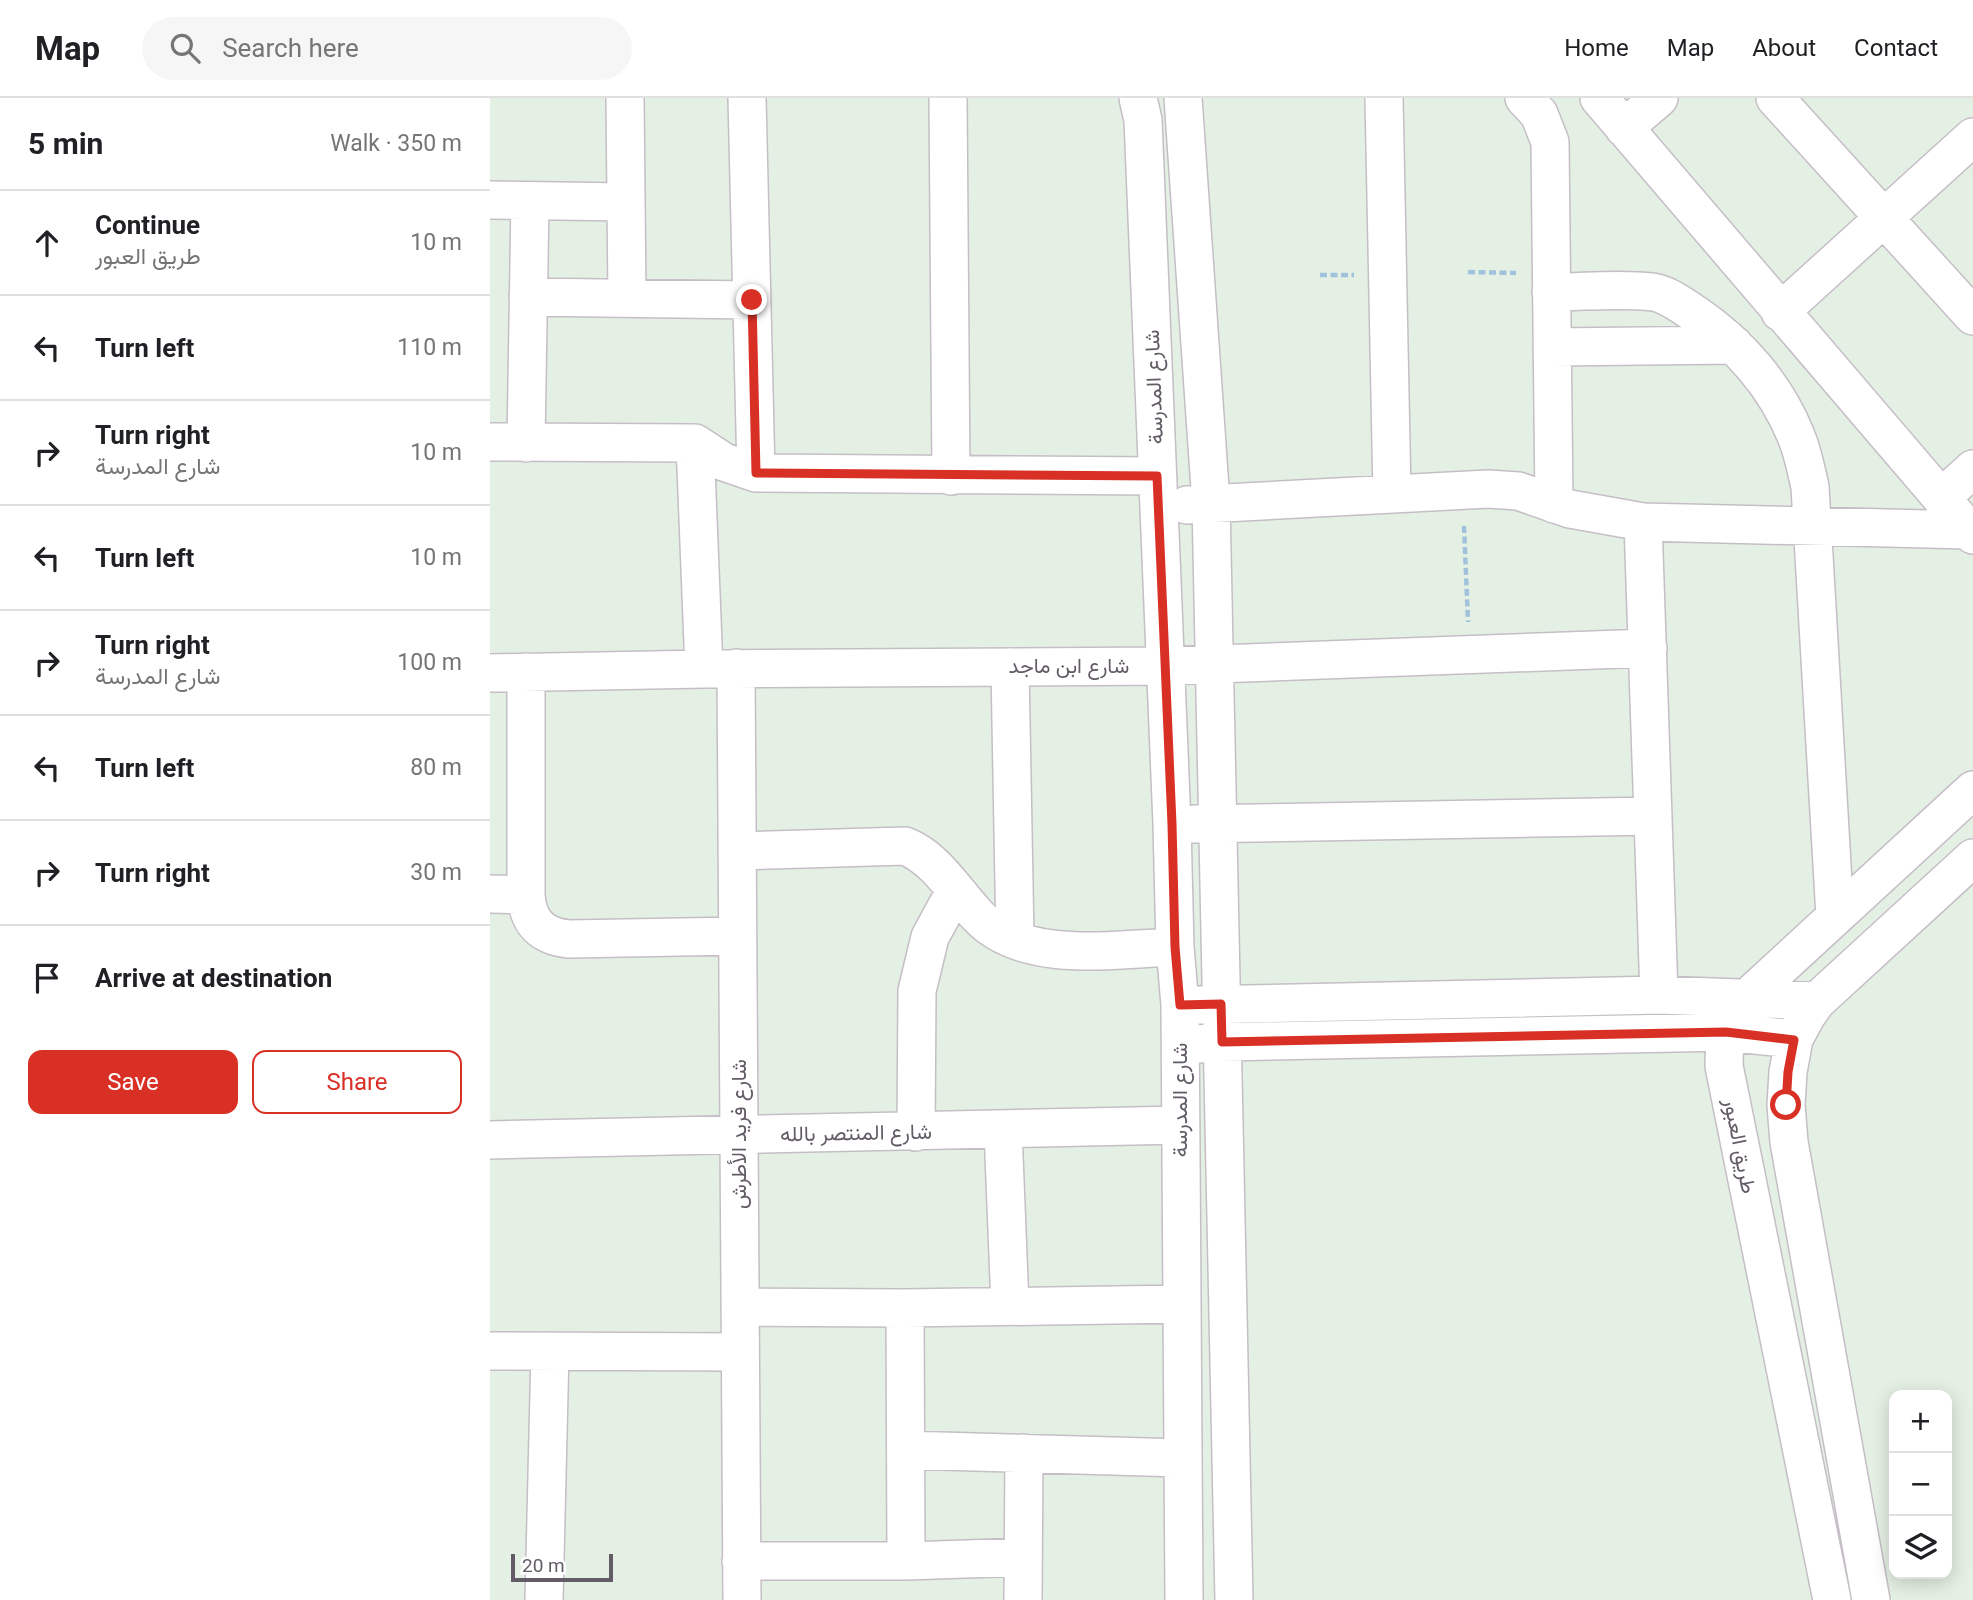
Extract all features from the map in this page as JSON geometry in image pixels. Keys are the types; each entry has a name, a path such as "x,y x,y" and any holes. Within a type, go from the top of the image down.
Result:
{"street":[{"path":"625,98 627,298"},
{"path":"747,98 756,473"},
{"path":"948,98 951,476"},
{"name":"شارع المدرسة","path":"1138,98 1143,120 1175,947 1180,1005 1184,1600"},
{"name":"شارع المدرسة","path":"1183,98 1211,503 1234,1600"},
{"path":"1384,98 1392,494"},
{"path":"1524,98 1539,114 1550,142 1553,504"},
{"path":"1599,98 1971,532"},
{"path":"1625,128 1659,98"},
{"path":"1793,104 1884,218 1973,316"},
{"path":"1780,312 1973,136"},
{"path":"490,200 626,202"},
{"path":"526,443 530,201"},
{"path":"1551,283 1655,292 1684,307 1710,324 1759,372 1797,437 1810,487 1835,916"},
{"path":"528,297 752,300"},
{"path":"1552,347 1734,345"},
{"path":"490,443 695,443 724,462 756,473 951,476 1158,492 1211,503 1463,490 1518,491 1570,509 1643,522 1971,532"},
{"name":"شارع فريد الأطرش","path":"695,443 737,851 742,1600"},
{"path":"1941,498 1973,470"},
{"path":"1643,522 1659,995"},
{"name":"شارع ابن ماجد","path":"490,673 720,668 1165,666 1647,648"},
{"path":"1010,667 1015,940"},
{"path":"526,672 526,895 532,922 555,937 737,936"},
{"name":"طريق العبور","path":"1832,1600 1724,1066 1726,1032 1732,1018 1747,998 1973,790"},
{"path":"1172,824 1653,816"},
{"path":"737,851 905,846 917,850 935,866 981,919 1015,940 1041,948 1070,951 1175,947"},
{"path":"1871,1600 1789,1142 1786,1105 1788,1072 1794,1040 1816,1001 1973,858"},
{"path":"916,1132 917,991 930,937 955,891"},
{"path":"490,894 526,895"},
{"path":"1180,1005 1659,995 1816,1001"},
{"path":"1180,1046 1222,1042 1726,1032 1794,1040"},
{"name":"شارع المنتصر بالله","path":"490,1140 1180,1125"},
{"path":"1003,1130 1010,1306"},
{"path":"740,1307 905,1308 1181,1304"},
{"path":"905,1308 906,1562"},
{"path":"490,1351 740,1352"},
{"path":"544,1600 550,1352"},
{"path":"906,1450 1182,1458"},
{"path":"1023,1600 1024,1453"},
{"path":"741,1561 906,1562 1023,1557"}],"path":[{"path":"1468,272 1551,283"},
{"path":"1463,490 1469,654"}],"route":[{"path":"752,300 756,473 1157,476 1175,947 1180,1005 1221,1004 1222,1042 1726,1032 1794,1040 1786,1105"}]}
